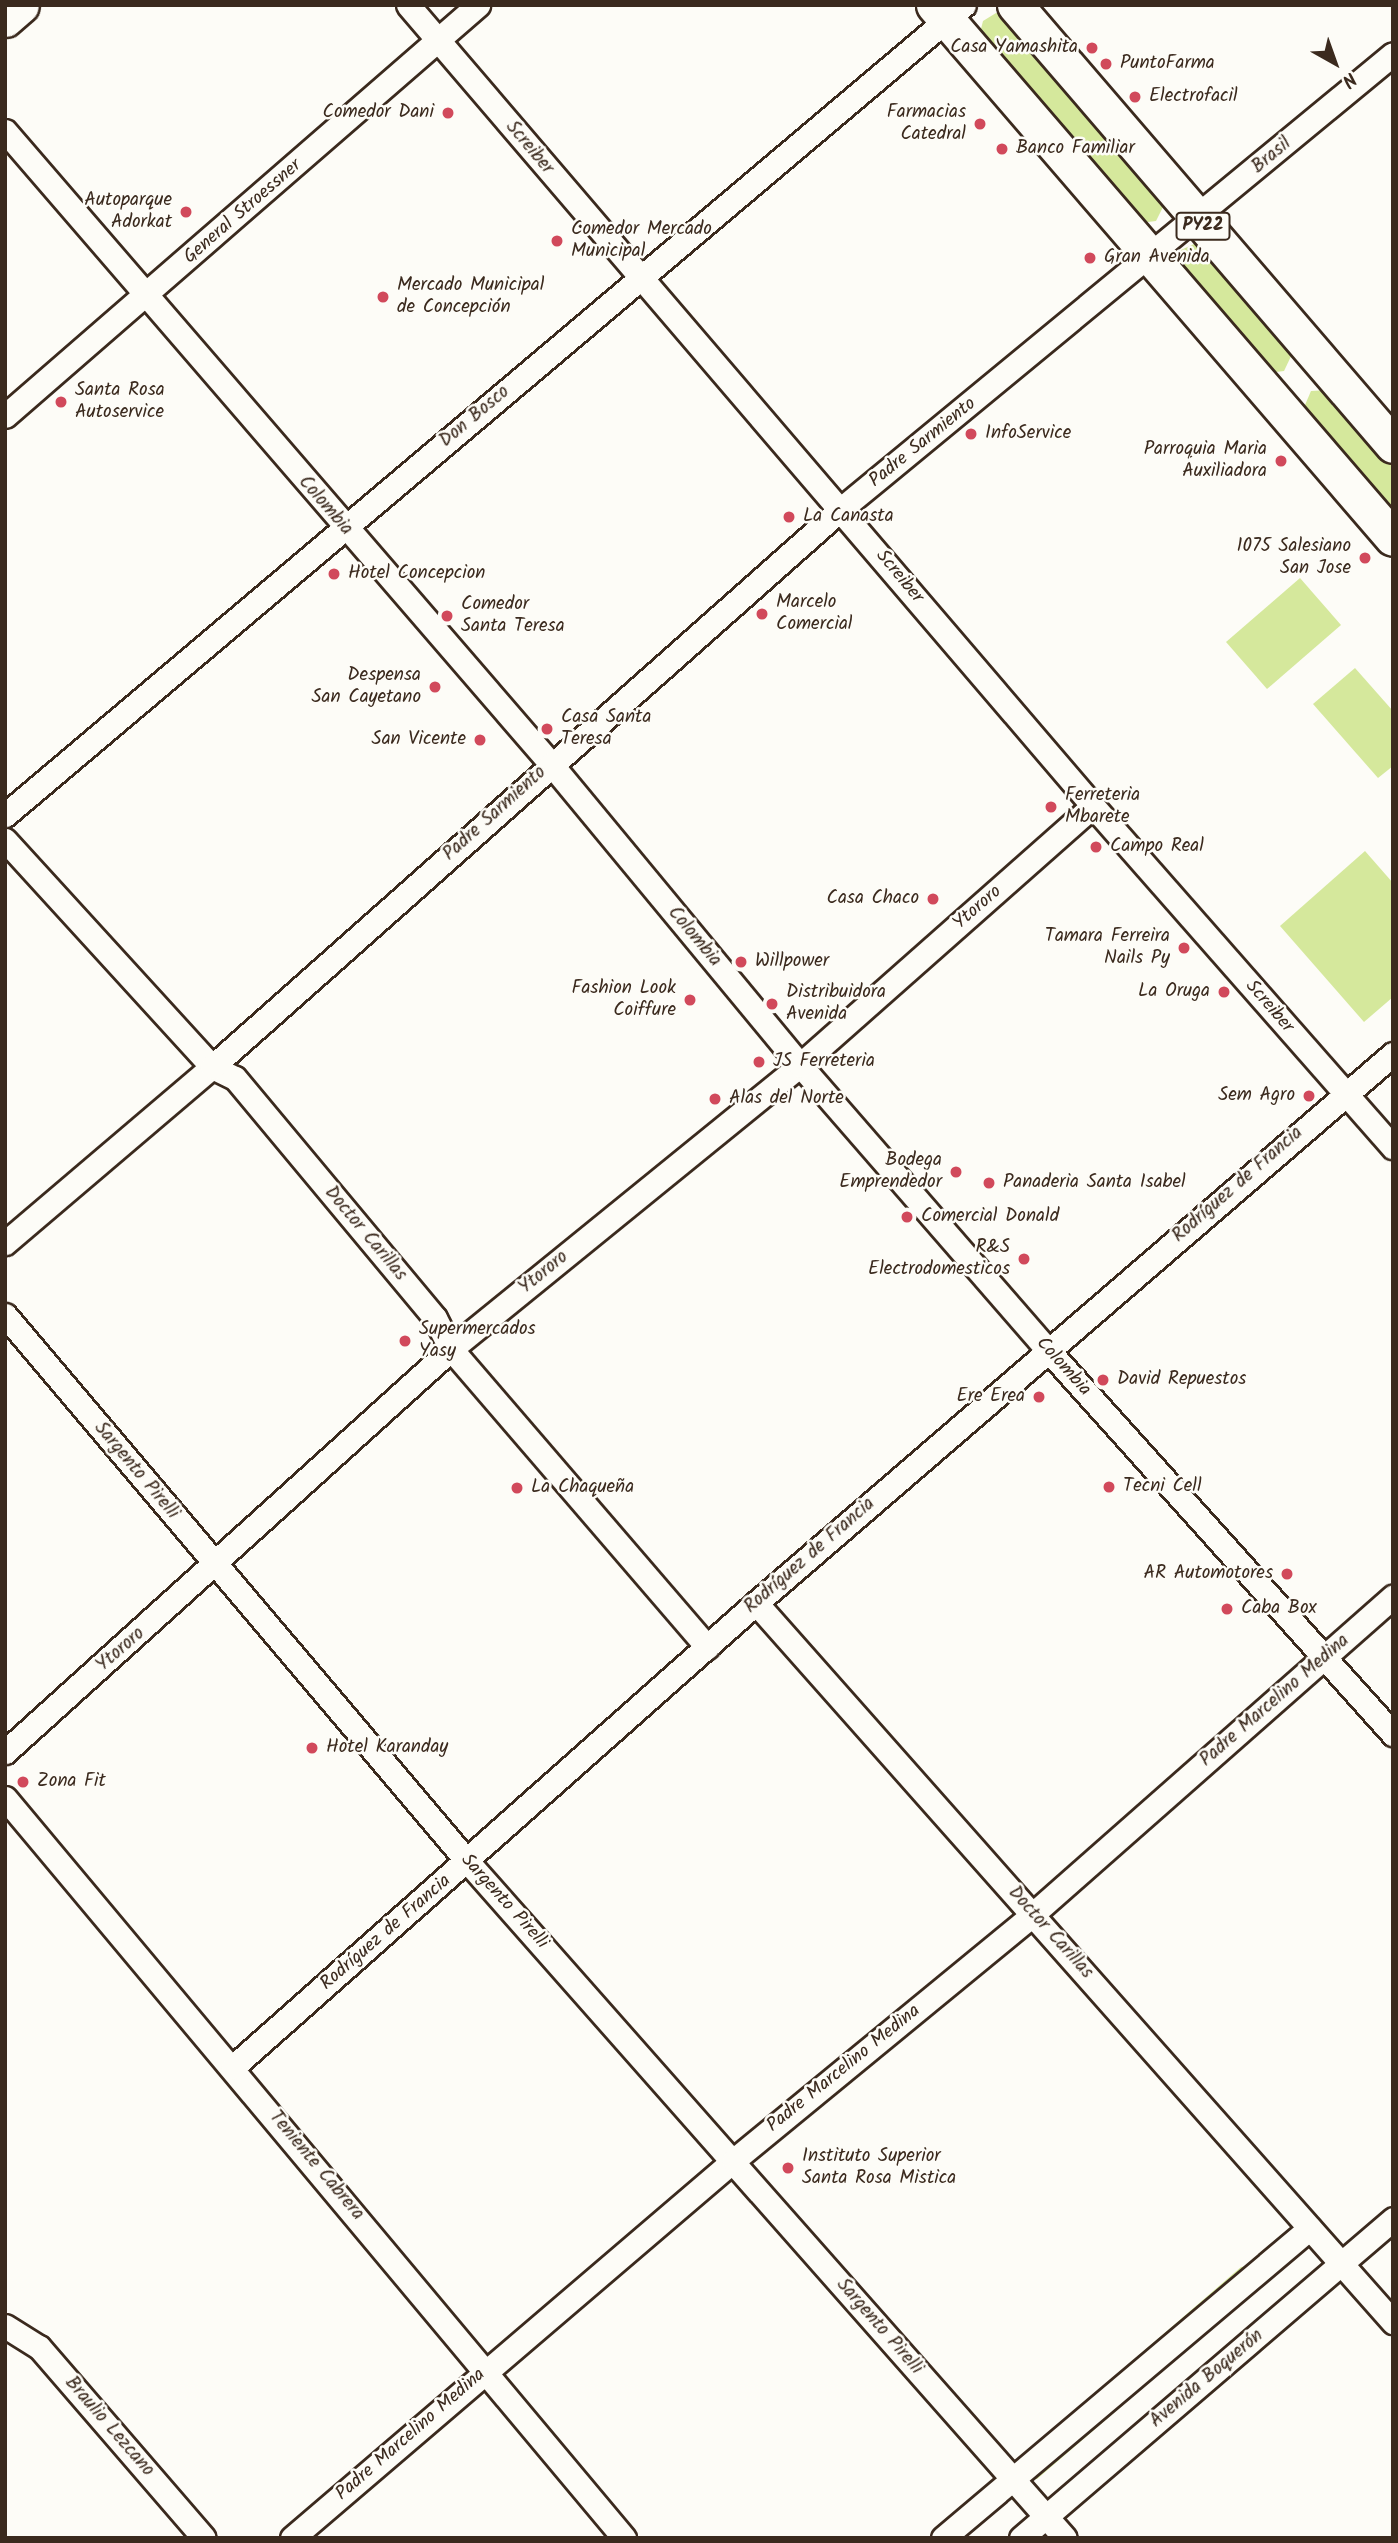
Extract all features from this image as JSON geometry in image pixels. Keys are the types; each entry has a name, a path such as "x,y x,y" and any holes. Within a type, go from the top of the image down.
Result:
{"highway":[{"path":"5,19 21,5"},
{"name":"PY22","path":"1014,5 1393,445"},
{"path":"948,10 1151,257 1393,538"}],"street":[{"name":"Screiber","path":"408,5 1093,806 1393,1147"},
{"name":"General Stroessner","path":"5,416 146,298 478,5"},
{"name":"Don Bosco","path":"5,815 640,279 948,10"},
{"name":"Brasil","path":"1151,257 1393,54"},
{"name":"Colombia","path":"5,131 343,528 551,764 800,1065 1046,1349 1393,1734"},
{"name":"Padre Sarmiento","path":"5,1243 212,1067 841,509 1151,257"},
{"name":"Ytororo","path":"5,1752 215,1566 452,1349 800,1065 1093,806"},
{"name":"Doctor Carillas","path":"5,840 212,1067 235,1078 435,1318 452,1349 707,1647"},
{"name":"Rodríguez de Francia","path":"233,2067 1046,1349 1393,1054"},
{"name":"Sargento Pirelli","path":"5,1315 467,1861 734,2160 1046,2517"},
{"name":"Padre Marcelino Medina","path":"292,2538 734,2160 1033,1914 1393,1597"},
{"name":"Doctor Carillas","path":"756,1603 1393,2322"},
{"name":"Teniente Cabrera","path":"5,1798 487,2370 624,2538"},
{"name":"Avenida Boquerón","path":"1021,2538 1393,2219"},
{"path":"943,2538 1310,2228"},
{"name":"Braulio Lezcano","path":"5,2326 39,2347 204,2538"},
{"path":"1046,2517 1065,2538"}],"green space":[{"path":"996,13 1005,15 1166,201 1156,221 1140,223 979,37 983,21"},
{"path":"1194,244 1204,245 1294,350 1284,371 1268,373 1178,267 1181,250"},
{"path":"1328,390 1393,466 1393,519 1302,412 1311,391"},
{"path":"1300,578 1341,625 1267,689 1226,642"},
{"path":"1355,668 1393,711 1393,766 1378,778 1313,704"},
{"path":"1365,851 1393,883 1393,997 1364,1022 1280,926"},
{"path":"1249,2266 1259,2288 1037,2479 1029,2479 1020,2458 1241,2267"}],"place":[{"name":"Casa Yamashita","path":"1092,48"},
{"name":"PuntoFarma","path":"1106,64"},
{"name":"Electrofacil","path":"1135,97"},
{"name":"Comedor Dani","path":"448,113"},
{"name":"Farmacias Catedral","path":"980,124"},
{"name":"Banco Familiar","path":"1002,149"},
{"name":"Autoparque Adorkat","path":"186,212"},
{"name":"Comedor Mercado Municipal","path":"557,241"},
{"name":"Gran Avenida","path":"1090,258"},
{"name":"Mercado Municipal de Concepción","path":"383,297"},
{"name":"Santa Rosa Autoservice","path":"61,402"},
{"name":"InfoService","path":"971,434"},
{"name":"Parroquia Maria Auxiliadora","path":"1281,461"},
{"name":"La Canasta","path":"789,517"},
{"name":"1075 Salesiano San Jose","path":"1365,558"},
{"name":"Hotel Concepcion","path":"334,574"},
{"name":"Marcelo Comercial","path":"762,614"},
{"name":"Comedor Santa Teresa","path":"447,616"},
{"name":"Despensa San Cayetano","path":"435,687"},
{"name":"Casa Santa Teresa","path":"547,729"},
{"name":"San Vicente","path":"480,740"},
{"name":"Ferreteria Mbarete","path":"1051,807"},
{"name":"Campo Real","path":"1096,847"},
{"name":"Casa Chaco","path":"933,899"},
{"name":"Tamara Ferreira Nails Py","path":"1184,948"},
{"name":"Willpower","path":"741,962"},
{"name":"La Oruga","path":"1224,992"},
{"name":"Fashion Look Coiffure","path":"690,1000"},
{"name":"Distribuidora Avenida","path":"772,1004"},
{"name":"JS Ferreteria","path":"759,1062"},
{"name":"Sem Agro","path":"1309,1096"},
{"name":"Alas del Norte","path":"715,1099"},
{"name":"Bodega Emprendedor","path":"956,1172"},
{"name":"Panaderia Santa Isabel","path":"989,1183"},
{"name":"Comercial Donald","path":"907,1217"},
{"name":"R&S Electrodomesticos","path":"1024,1259"},
{"name":"Supermercados Yasy","path":"405,1341"},
{"name":"David Repuestos","path":"1103,1380"},
{"name":"Ere Erea","path":"1039,1397"},
{"name":"Tecni Cell","path":"1109,1487"},
{"name":"La Chaqueña","path":"517,1488"},
{"name":"AR Automotores","path":"1287,1574"},
{"name":"Caba Box","path":"1227,1609"},
{"name":"Hotel Karanday","path":"312,1748"},
{"name":"Zona Fit","path":"23,1782"},
{"name":"Instituto Superior Santa Rosa Mistica","path":"788,2168"}]}
